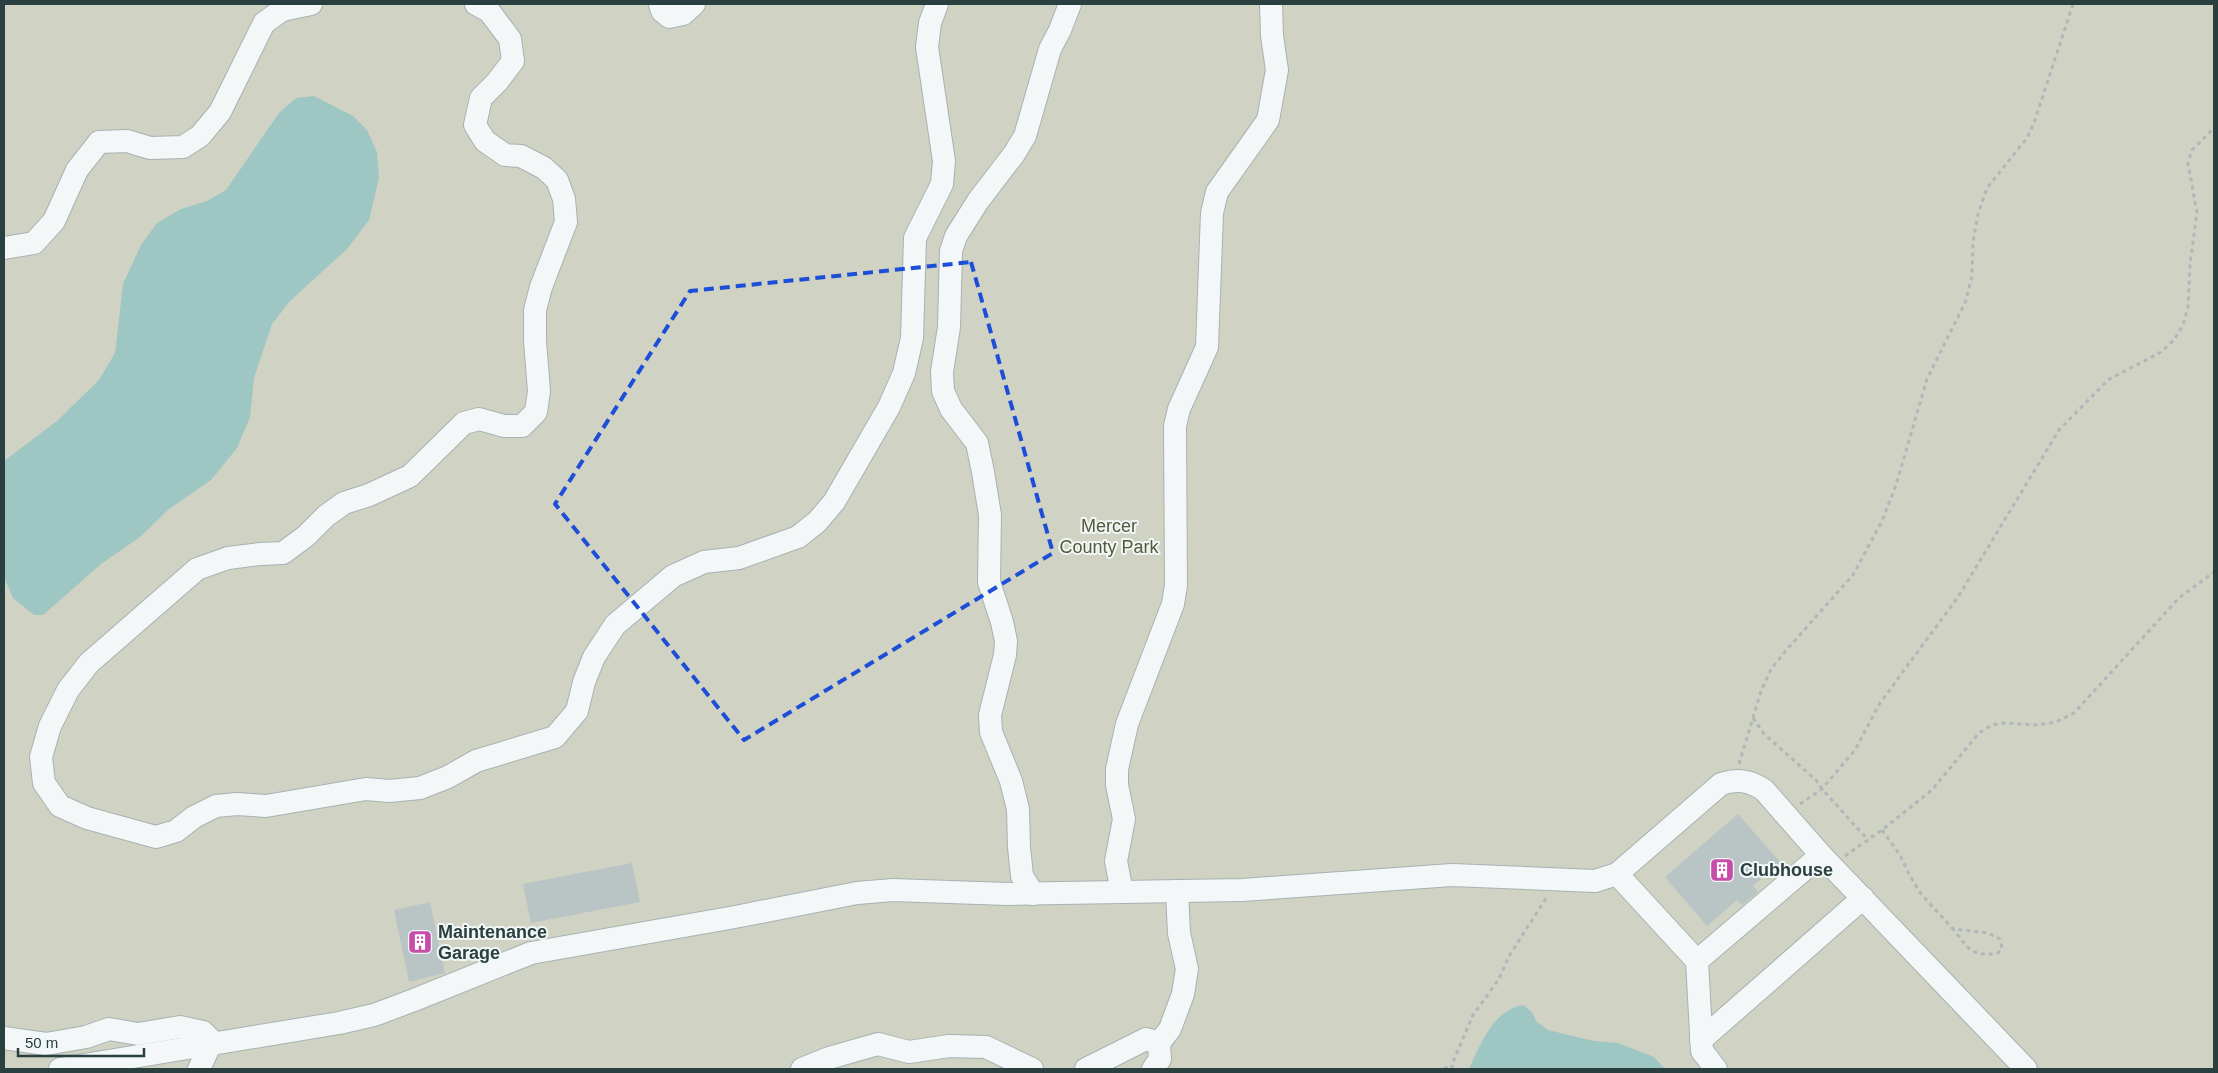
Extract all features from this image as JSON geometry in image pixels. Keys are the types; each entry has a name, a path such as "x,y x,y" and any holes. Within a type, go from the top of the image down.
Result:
{"lane":[{"path":"4,248 34,243 54,222 78,170 99,142 127,141 150,148 183,147 200,136 220,112 264,23 282,10 311,4"},
{"path":"476,4 489,11 510,39 513,61 497,82 481,98 475,125 485,141 505,155 521,156 544,168 557,180 564,200 566,222 535,310 535,341 539,392 536,412 522,426 504,426 479,418 464,423 410,476 369,495 344,503 283,553 228,558 197,569 89,662 68,690 50,726 42,756 44,783 60,806 87,818 156,837 176,830 194,817 216,806 237,804 266,806 366,788 389,791 420,788 448,777 476,761 556,737 577,711 584,682 594,657 615,625 673,576 704,562 739,558 798,537 817,522 834,502 889,407 904,373 912,338 916,238 942,184 944,161 927,47 930,23 937,4"},
{"path":"660,4 662,11 670,17 683,14 694,4"},
{"path":"1033,894 1022,876 1018,809 1011,781 991,732 990,715 1005,655 1006,640 989,582 990,516 983,472 977,443 951,409 943,392 942,372 949,327 951,251 956,236 1025,136 1050,49 1070,4"},
{"path":"1122,892 1116,861 1124,819 1116,786 1117,769 1126,724 1173,604 1176,585 1175,426 1179,409 1207,348 1212,213 1217,192 1268,120 1277,70 1272,36 1272,4"},
{"path":"60,1069 340,1023 374,1015 531,953 736,917 857,893 893,890 1033,894 1242,890 1452,875 1595,881 1617,874 1721,784 1734,781 1749,782 1764,790 1826,860 2026,1069"},
{"path":"1697,961 1826,860"},
{"path":"1617,874 1697,961 1702,1051 1716,1069"},
{"path":"1154,1069 1160,1059 1160,1043 1170,1028 1183,994 1187,969 1179,933 1176,891"},
{"path":"1701,1040 1862,898"},
{"path":"4,1038 46,1044 86,1037 109,1029 138,1034 180,1027 203,1032 210,1039 210,1045 199,1069"},
{"path":"1086,1069 1146,1039 1160,1043"},
{"path":"802,1069 829,1058 878,1044 909,1052 949,1046 986,1047 1032,1069"}],"path":[{"path":"1734,781 1761,690 1771,670 1789,647 1853,576 1882,521 1896,485 1927,379 1965,303 1972,276 1973,242 1978,214 1987,188 2027,138 2034,123 2073,4"},
{"path":"1786,814 1822,789 1855,750 1880,703 1958,597 2059,430 2108,380 2161,352 2174,340 2179,332 2188,307 2190,264 2197,212 2188,163 2192,150 2214,128"},
{"path":"1826,860 1868,840 1932,790 1979,733 1992,725 2003,723 2038,725 2056,722 2074,713 2179,598 2214,572"},
{"path":"1753,718 1764,734 1816,780 1868,840"},
{"path":"1882,830 1900,855 1921,894 1968,948 1975,954 1998,954 2002,948 2000,939 1988,933 1953,929"},
{"path":"1452,1069 1452,1064 1473,1015 1499,980 1509,956 1558,879"},
{"path":"1444,1069 1452,1064"}],"highlighted area":[{"path":"971,262 1053,553 744,740 555,504 690,291"}],"green space":[{"name":"Mercer County Park","path":"4,4 2214,4 2214,1069 4,1069"}],"water":[{"path":"314,96 353,116 367,130 377,152 379,178 369,220 347,249 290,301 272,324 254,378 250,417 237,448 211,480 169,509 140,537 101,564 43,615 34,615 13,598 4,577 4,461 57,421 99,380 115,353 123,284 141,245 157,223 181,209 207,201 226,190 279,113 296,98"},
{"path":"1523,1005 1532,1012 1536,1021 1548,1030 1594,1041 1618,1043 1654,1057 1665,1069 1469,1069 1483,1040 1496,1021 1513,1008"}],"building":[{"name":"Clubhouse","path":"1738,814 1780,862 1753,886 1758,892 1742,905 1737,900 1707,926 1665,877"},
{"path":"632,863 640,902 531,923 523,884"},
{"name":"Maintenance Garage","path":"430,902 445,973 409,982 394,910"}],"place":[{"name":"Clubhouse","path":"1722,870"},
{"name":"Maintenance Garage","path":"420,942"}]}
